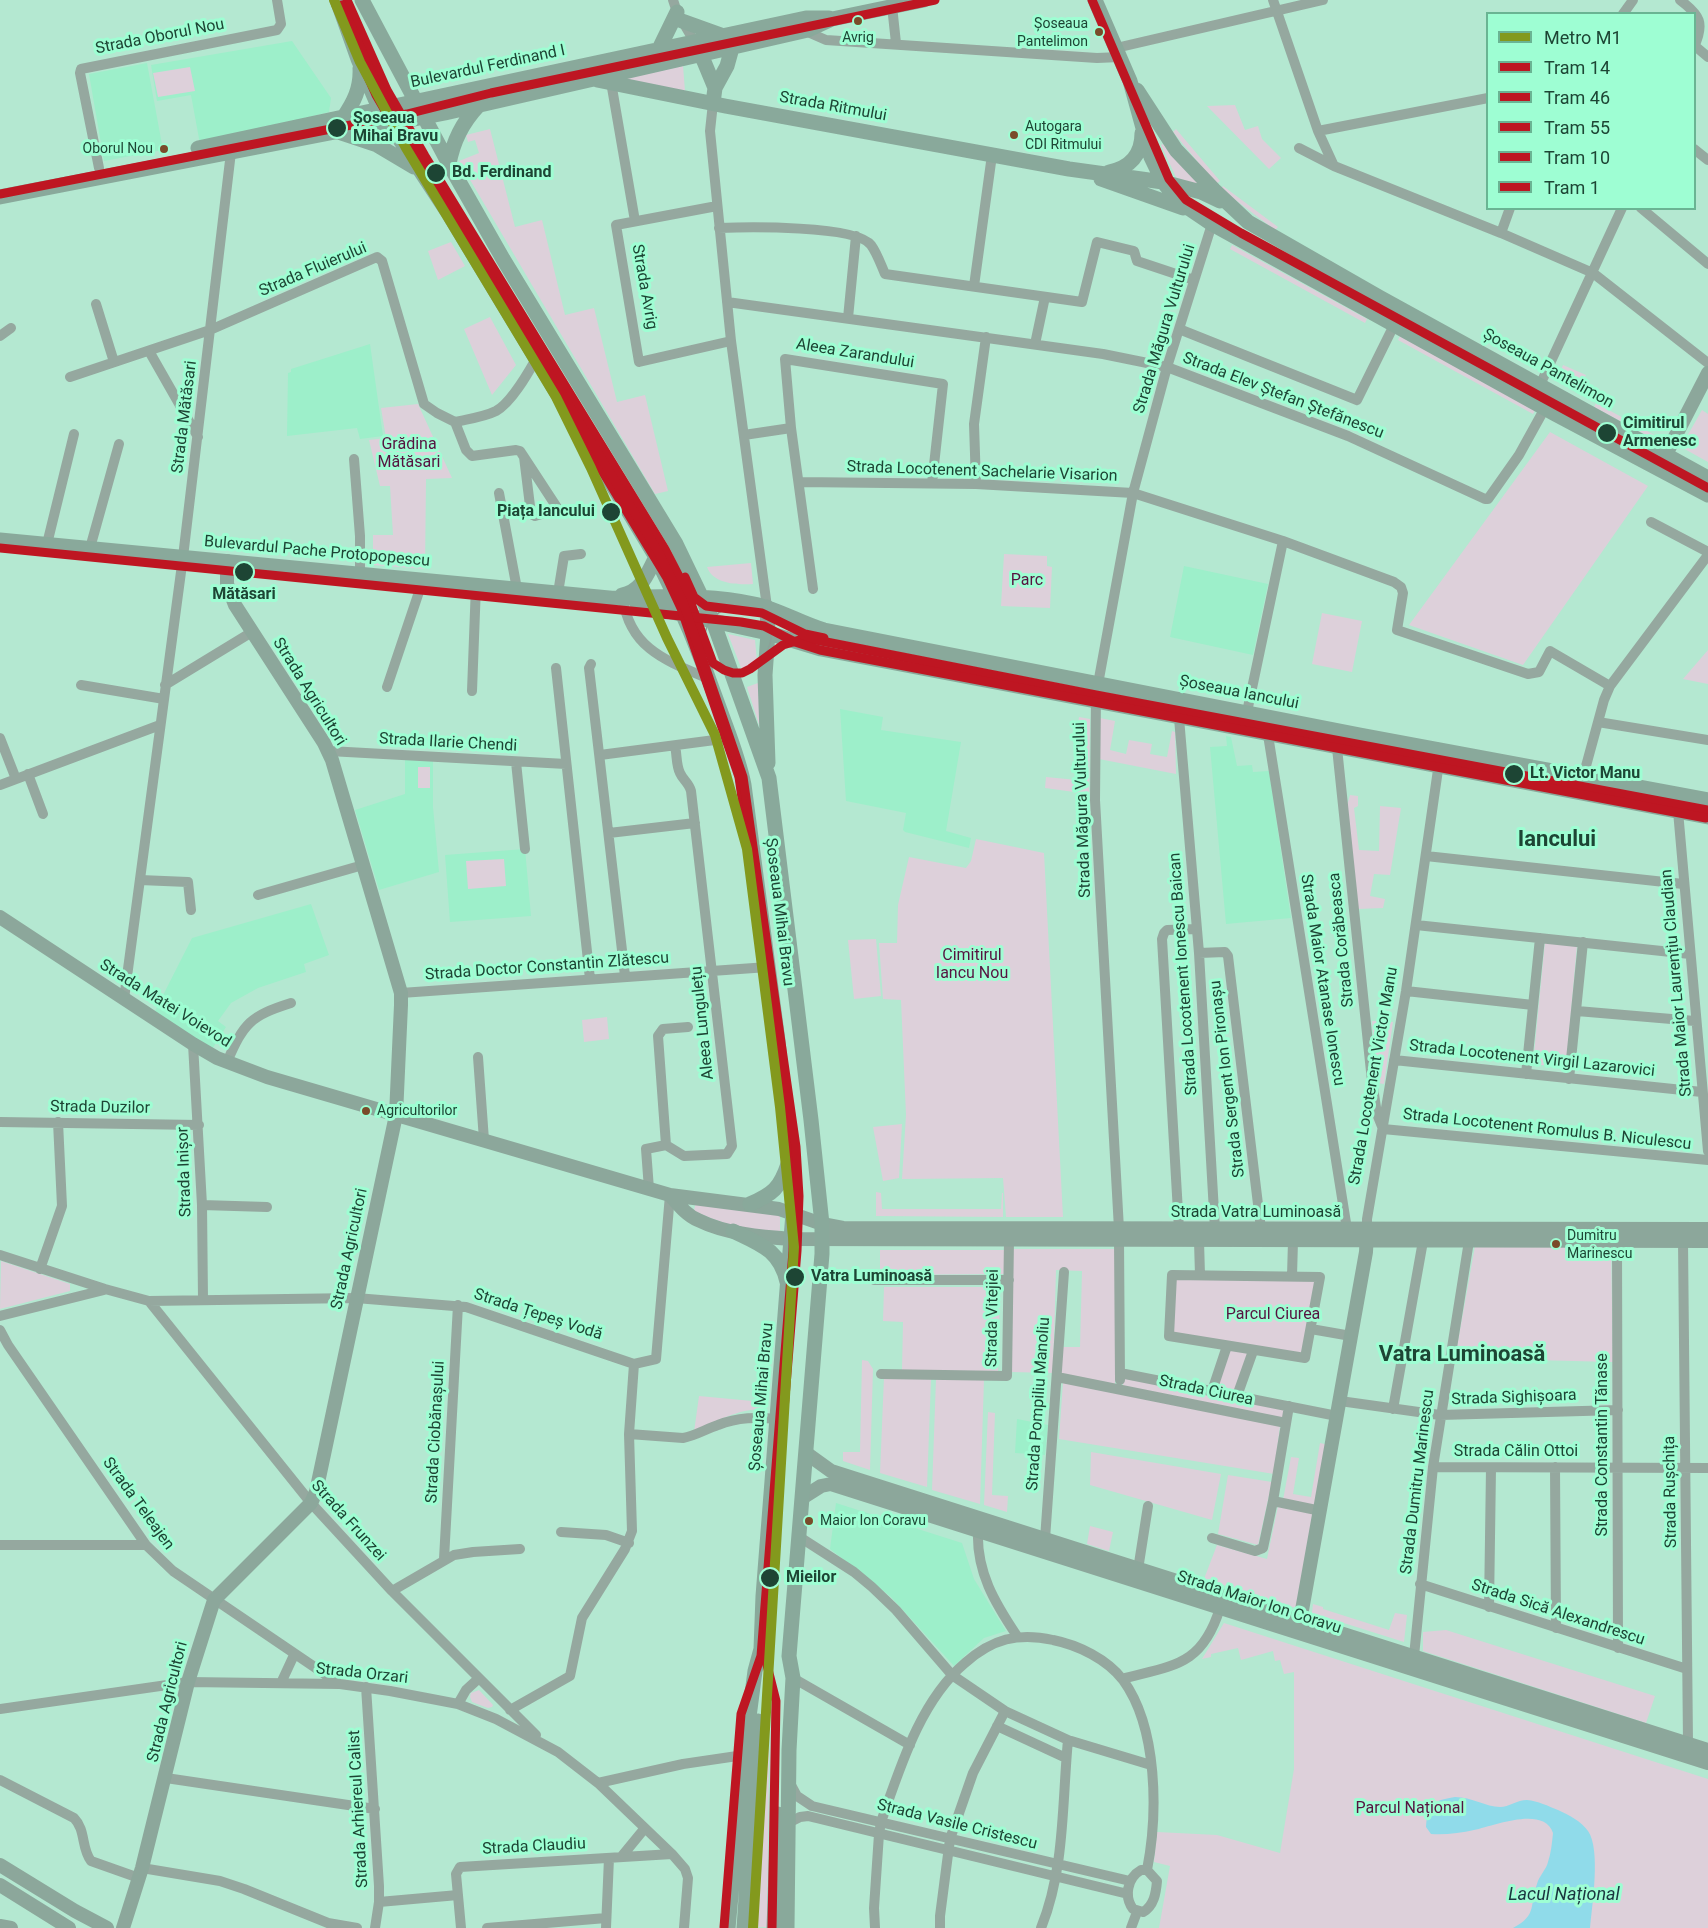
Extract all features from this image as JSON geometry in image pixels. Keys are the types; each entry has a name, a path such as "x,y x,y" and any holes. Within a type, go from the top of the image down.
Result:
{"main road":[{"name":"Șoseaua Mihai Bravu","path":"337,0 358,59 389,124 495,290 656,557 709,679 744,785 799,1216 799,1239 788,1288 761,1649 755,1671 744,1755 728,1928"},
{"name":"Șoseaua Mihai Bravu","path":"362,0 449,164 551,341 667,528 713,621 769,778 811,1120 823,1240 789,1656 793,1678 787,1928"},
{"name":"Bulevardul Ferdinand I","path":"0,197 107,169 311,125 389,124 478,106 591,79 698,48 924,0"},
{"name":"Șoseaua Pantelimon","path":"1095,0 1130,81 1151,157 1163,182 1172,194 1193,212 1545,408 1708,495"},
{"path":"659,49 678,11 728,42 724,72 714,96"},
{"name":"Bulevardul Ferdinand I","path":"0,187 231,152 339,125 380,108 659,49 698,48"},
{"path":"698,48 714,96"},
{"path":"358,59 359,87 339,125 421,172"},
{"name":"Strada Ritmului","path":"591,79 714,96 992,155 1163,182"},
{"name":"Șoseaua Pantelimon","path":"1130,81 1176,150 1248,222 1708,478"},
{"path":"449,164 458,134 478,106"},
{"path":"1100,172 1120,170 1134,160 1141,146 1141,127"},
{"name":"Strada Ritmului","path":"1070,169 1193,212"},
{"name":"Șoseaua Pantelimon","path":"1163,182 1202,192 1233,209"},
{"name":"Bulevardul Pache Protopopescu","path":"0,540 621,599 675,597"},
{"path":"621,599 636,590 656,557"},
{"path":"675,597 751,603 767,607 769,778"},
{"name":"Bulevardul Pache Protopopescu","path":"621,599 682,613"},
{"name":"Șoseaua Iancului","path":"767,607 804,624 824,630 1708,800"},
{"path":"682,613 768,633 821,649 1708,817"},
{"path":"766,658 793,640"},
{"path":"750,1204 768,1195 779,1186 790,1158"},
{"path":"733,1231 759,1243 773,1253 782,1266 788,1288"},
{"path":"744,1928 761,1649"},
{"path":"774,1928 781,1742 789,1656"}],"street":[{"name":"Strada Oborul Nou","path":"107,169 80,74 81,69 277,30 282,24 277,0"},
{"path":"807,24 813,36 826,40 1097,58 1274,5 1323,0"},
{"path":"1680,0 1694,12"},
{"path":"1274,5 1318,131 1334,166"},
{"path":"892,6 896,43"},
{"path":"678,11 698,48"},
{"path":"1696,15 1700,21 1700,32 1696,43"},
{"path":"1696,47 1708,57"},
{"path":"611,82 635,221"},
{"path":"714,96 710,131 719,228 731,340 767,607"},
{"path":"1318,131 1486,98"},
{"path":"1299,148 1334,166 1502,233 1593,273 1708,363"},
{"path":"1696,150 1708,160"},
{"name":"Strada Mătăsari","path":"124,999 183,557 231,152"},
{"path":"974,286 992,155"},
{"name":"Strada Avrig","path":"717,206 615,225 639,363 731,340"},
{"path":"1502,233 1509,210"},
{"path":"1540,385 1593,273 1619,210"},
{"path":"1643,210 1708,264"},
{"name":"Strada Măgura Vulturului","path":"1119,1235 1095,800 1095,702 1133,493 1167,367 1212,224"},
{"path":"719,228 772,226 856,236 871,243 885,274 1082,302 1097,242 1134,251 1137,261 1194,280"},
{"path":"848,318 856,236"},
{"name":"Strada Fluierului","path":"70,377 210,330 377,257 382,261 422,400 432,410 454,422"},
{"path":"1035,344 1045,297"},
{"name":"Strada Elev Ștefan Ștefănescu","path":"727,302 1103,354 1167,367 1348,436 1485,499 1488,499 1510,469 1545,408"},
{"path":"96,304 114,362"},
{"path":"1394,324 1402,309"},
{"name":"Strada Elev Ștefan Ștefănescu","path":"1179,329 1357,400 1394,324"},
{"path":"0,336 11,328"},
{"path":"976,484 973,440 975,406 986,337"},
{"path":"149,351 198,437"},
{"path":"524,457 531,514 535,516 558,509 524,457 520,451 472,456 466,450 454,422 498,410 526,376 536,359"},
{"name":"Aleea Zarandului","path":"813,589 791,429 785,359 943,384 932,483"},
{"path":"1659,469 1706,381"},
{"path":"744,435 791,429"},
{"path":"47,544 74,434"},
{"path":"90,548 119,444"},
{"path":"354,459 360,536 360,573"},
{"name":"Strada Locotenent Sachelarie Visarion","path":"799,482 976,484 1133,493 1283,541 1398,584 1403,593 1397,630 1528,674 1539,672 1550,651 1610,686"},
{"path":"499,493 517,589"},
{"path":"1583,777 1610,686 1708,553 1651,522"},
{"path":"1248,712 1283,541"},
{"path":"558,593 564,556 581,554"},
{"name":"Strada Agricultori","path":"123,1928 141,1873 188,1682 214,1600 311,1503 316,1492 396,1115 401,993 329,751 230,594 226,574 227,561"},
{"path":"387,687 423,580"},
{"path":"472,691 476,585"},
{"path":"621,599 628,620 640,641 668,661 709,679"},
{"path":"165,685 252,632"},
{"path":"591,664 589,668 625,976"},
{"path":"556,668 591,979"},
{"path":"81,685 164,699"},
{"name":"Strada Locotenent Ionescu Baican","path":"1179,718 1199,953 1215,1229"},
{"path":"1598,722 1708,740"},
{"path":"0,785 160,725"},
{"name":"Strada Maior Atanase Ionescu","path":"1268,735 1347,1229"},
{"path":"0,738 16,779"},
{"path":"600,755 730,738"},
{"name":"Aleea Lungulețu","path":"675,746 681,775 689,783 691,791 732,1146 727,1154 684,1156 666,1145 658,1036 663,1029 688,1027"},
{"name":"Strada Corăbeasca","path":"1337,748 1372,1081 1377,1114 1383,1129"},
{"name":"Strada Locotenent Victor Manu","path":"1300,1626 1351,1336 1367,1235 1367,1219 1406,992 1441,749"},
{"name":"Strada Ilarie Chendi","path":"329,751 566,764"},
{"path":"516,762 525,849"},
{"path":"28,774 43,814"},
{"name":"Strada Maior Laurențiu Claudian","path":"1678,811 1708,1151"},
{"path":"609,832 695,823"},
{"path":"1425,856 1683,884"},
{"path":"258,895 363,865"},
{"path":"140,880 188,882 191,910"},
{"name":"Strada Matei Voievod","path":"0,917 193,1044 227,1062 267,1077 670,1195 750,1204 799,1216"},
{"path":"1416,925 1690,954"},
{"path":"1179,1229 1162,939 1167,930 1197,929"},
{"path":"1526,1074 1540,938"},
{"path":"1569,1079 1582,942"},
{"name":"Strada Sergent Ion Pironașu","path":"1199,953 1225,952 1228,956 1261,1229"},
{"name":"Strada Doctor Constantin Zlătescu","path":"401,993 768,967"},
{"path":"1406,992 1533,1005"},
{"path":"227,1062 247,1024 269,1010 291,1003"},
{"path":"1577,1011 1695,1021"},
{"name":"Strada Inișor","path":"193,1044 199,1125 203,1299"},
{"path":"478,1057 484,1140"},
{"name":"Strada Locotenent Virgil Lazarovici","path":"1394,1060 1702,1092"},
{"name":"Strada Duzilor","path":"0,1122 199,1125"},
{"path":"40,1269 62,1206 58,1122"},
{"name":"Strada Locotenent Romulus B. Niculescu","path":"1383,1129 1708,1160"},
{"path":"649,1189 644,1151 649,1147 666,1145"},
{"path":"510,1710 570,1676 584,1613 629,1543 633,1523 629,1434 634,1364 656,1359 670,1195"},
{"name":"Strada Matei Voievod","path":"670,1195 689,1215 698,1220 733,1231 799,1239"},
{"path":"202,1205 267,1207"},
{"name":"Strada Vatra Luminoasă","path":"799,1216 843,1228 1119,1235 1199,1240 1293,1240 1367,1235 1708,1229"},
{"name":"Strada Vatra Luminoasă","path":"799,1239 1009,1240 1119,1235 1179,1229 1347,1229 1367,1235 1423,1241 1708,1241"},
{"path":"1119,1235 1120,1389"},
{"name":"Strada Vitejiei","path":"881,1374 1007,1376 1009,1240"},
{"path":"1199,1240 1200,1275"},
{"path":"1292,1276 1293,1240"},
{"path":"1393,1409 1423,1241"},
{"name":"Strada Dumitru Marinescu","path":"1412,1662 1440,1415 1469,1241"},
{"name":"Strada Constantin Tănase","path":"1617,1241 1618,1648"},
{"name":"Strada Rușchița","path":"1683,1241 1686,1749"},
{"name":"Strada Țepeș Vodă","path":"0,1255 105,1290 149,1301 356,1298 458,1305 476,1309 634,1364"},
{"name":"Strada Pompiliu Manoliu","path":"1044,1545 1064,1272"},
{"path":"1172,1275 1292,1276 1320,1277 1305,1358 1168,1336 1172,1275"},
{"path":"874,1280 1009,1280"},
{"path":"0,1316 105,1290"},
{"name":"Strada Frunzei","path":"149,1301 311,1503 392,1591 545,1744"},
{"name":"Strada Ciobănașului","path":"444,1560 458,1305"},
{"path":"1311,1329 1351,1336"},
{"name":"Strada Teleajen","path":"0,1330 8,1345 146,1545 165,1565 294,1655 340,1684"},
{"name":"Strada Ciurea","path":"1212,1391 1227,1346"},
{"name":"Strada Ciurea","path":"1237,1396 1253,1351"},
{"name":"Strada Ciurea","path":"1120,1372 1337,1416"},
{"name":"Strada Ciurea","path":"1057,1377 1286,1423"},
{"name":"Strada Sighișoara","path":"1340,1401 1440,1415 1618,1410"},
{"path":"1212,1538 1255,1551 1263,1548 1274,1501 1289,1406"},
{"path":"629,1434 683,1438 691,1437 715,1425 738,1419 778,1419"},
{"name":"Strada Maior Ion Coravu","path":"806,1453 831,1471 980,1524 1686,1749 1708,1750"},
{"name":"Strada Călin Ottoi","path":"1433,1467 1708,1468"},
{"path":"1555,1467 1556,1628"},
{"path":"1489,1606 1491,1468"},
{"name":"Strada Maior Ion Coravu","path":"802,1498 821,1486 831,1484 980,1524"},
{"path":"1274,1501 1321,1510"},
{"path":"1137,1575 1148,1506"},
{"path":"980,1524 978,1557 981,1570 994,1599 1017,1636"},
{"path":"561,1532 606,1535 629,1543"},
{"path":"798,1536 854,1572 872,1587 896,1610 952,1675 1005,1712 1068,1740 1151,1765"},
{"path":"0,1545 146,1545"},
{"path":"392,1591 444,1560 462,1553 520,1549"},
{"name":"Strada Maior Ion Coravu","path":"1137,1575 1220,1608 1300,1626"},
{"name":"Strada Sică Alexandrescu","path":"1420,1584 1687,1669"},
{"path":"1122,1678 1184,1662 1204,1641 1216,1621 1220,1608"},
{"path":"875,1928 874,1908 881,1822 910,1745 932,1704 952,1675 982,1649 1017,1636 1042,1637 1077,1648 1095,1657 1122,1678 1137,1706 1147,1739 1151,1765 1153,1836 1147,1870"},
{"path":"281,1683 294,1655"},
{"path":"793,1678 910,1745"},
{"path":"458,1704 466,1690 478,1679"},
{"name":"Strada Orzari","path":"0,1709 188,1682 340,1684 458,1704 496,1719 566,1757 598,1783 672,1854 685,1869 688,1878 684,1928"},
{"name":"Strada Arhiereul Calist","path":"366,1688 379,1902 375,1928"},
{"path":"940,1928 949,1845 973,1773 1005,1712"},
{"path":"997,1726 1066,1758"},
{"path":"1041,1928 1057,1871 1068,1740"},
{"name":"Strada Maior Ion Coravu","path":"1686,1749 1708,1763"},
{"path":"598,1783 683,1764 744,1755"},
{"path":"166,1778 375,1809"},
{"path":"0,1780 74,1818 81,1827 86,1852 91,1861 141,1873 220,1881 328,1923 357,1928"},
{"name":"Strada Vasile Cristescu","path":"789,1780 797,1796 812,1806 881,1822 949,1845"},
{"name":"Strada Vasile Cristescu","path":"788,1823 808,1816 879,1834 949,1845 1057,1871 1128,1894"},
{"path":"622,1856 645,1828"},
{"name":"Strada Claudiu","path":"461,1928 456,1874 460,1867 672,1854"},
{"path":"487,1928 606,1923 609,1858"},
{"path":"0,1865 107,1928"},
{"path":"1147,1870 1157,1881 1155,1893 1151,1906 1143,1912 1137,1912 1129,1904 1130,1881 1136,1873 1147,1870"},
{"name":"Strada Vasile Cristescu","path":"1057,1871 1130,1881"},
{"path":"0,1885 69,1928"},
{"path":"379,1902 458,1895"},
{"path":"1131,1928 1137,1912"},
{"path":"0,1926 11,1928"}],"shaded area":[{"path":"292,41 331,98 329,112 200,144 191,95 157,101 151,65"},
{"path":"147,63 163,150 104,161 89,74"},
{"path":"370,344 383,436 360,439 357,428 287,436 288,373 291,369"},
{"path":"1184,566 1268,584 1253,655 1170,637"},
{"path":"840,709 883,717 881,730 961,742 946,831 971,838 969,848 905,832 903,830 906,813 846,801"},
{"path":"1226,736 1231,737 1237,766 1252,765 1253,772 1269,771 1291,918 1226,924 1210,747 1227,746"},
{"path":"405,758 433,760 433,807 439,872 379,890 355,810 405,794"},
{"path":"525,849 531,916 450,922 445,855"},
{"path":"311,904 329,955 304,964 306,972 258,988 231,1003 218,1021 226,1027 211,1051 153,1015 192,938"},
{"path":"1017,1419 1048,1425 1045,1455 1015,1453"},
{"path":"836,1503 962,1543 974,1579 1006,1631 984,1638 954,1666 891,1597 830,1549"}],"green space":[{"path":"683,66 685,91 623,79"},
{"path":"190,67 195,91 158,97 153,73"},
{"path":"1235,105 1245,130 1258,126 1262,139 1281,158 1269,169 1207,106"},
{"path":"490,129 515,227 542,220 565,315 594,308 617,402 645,395 668,491 655,494 459,161 479,153 475,140 468,142 466,135"},
{"path":"1176,129 1220,181 1216,184 1173,132"},
{"path":"1163,144 1201,184 1200,187 1176,177 1161,145"},
{"path":"1223,186 1278,227 1275,230 1221,189"},
{"path":"451,242 465,266 438,280 428,251"},
{"path":"1232,245 1367,319 1365,323 1230,249"},
{"path":"490,317 516,365 492,395 464,329"},
{"path":"1400,336 1535,410 1533,414 1398,340"},
{"path":"1563,365 1586,375 1579,388 1558,378"},
{"path":"1596,403 1656,436 1654,439 1594,407"},
{"name":"Grădina Mătăsari","path":"418,404 452,478 426,479 425,569 373,565 373,535 393,535 390,486 380,486 369,440 386,438 381,408"},
{"path":"1702,410 1708,414 1708,462 1681,447"},
{"name":"Cimitirul Armenesc","path":"1550,432 1648,486 1523,665 1409,625"},
{"name":"Parc","path":"1004,554 1047,556 1047,566 1052,567 1050,608 1001,606"},
{"path":"751,563 753,584 733,584 720,580 710,573 707,567"},
{"path":"1322,613 1362,621 1352,672 1312,664"},
{"path":"728,634 755,640 757,661 750,667 742,670"},
{"path":"1708,650 1708,684 1683,679"},
{"path":"758,683 761,731 747,687"},
{"path":"1079,717 1090,719 1089,794 1045,788 1046,777 1077,780 1080,753 1074,752"},
{"path":"1100,718 1115,721 1110,750 1126,754 1129,740 1152,744 1150,754 1167,757 1172,731 1175,732 1176,774 1099,759"},
{"path":"418,767 430,767 430,788 418,788"},
{"path":"1350,795 1358,796 1358,806 1354,808 1359,850 1379,851 1380,806 1401,808 1390,875 1374,874 1370,896 1385,899 1383,908 1358,909 1346,809"},
{"name":"Cimitirul Iancu Nou","path":"976,839 1044,853 1063,1217 1006,1217 1003,1178 902,1179 906,1115 901,1000 883,999 879,943 897,943 898,905 909,857 966,868 971,861"},
{"path":"504,859 506,886 468,889 466,861"},
{"path":"876,939 881,996 854,999 848,940"},
{"path":"1545,942 1577,945 1566,1068 1533,1064"},
{"path":"607,1017 609,1039 584,1042 582,1020"},
{"path":"1372,1021 1393,1022 1384,1084 1378,1083"},
{"path":"902,1124 899,1178 883,1181 873,1127"},
{"path":"876,1192 881,1193 882,1209 1001,1209 1003,1193 1003,1217 876,1216"},
{"path":"696,1200 780,1211 780,1236 757,1232 705,1216 694,1211"},
{"path":"1611,1245 1613,1362 1455,1358 1475,1246"},
{"path":"1013,1249 1115,1249 1115,1384 1061,1374 1062,1347 1080,1347 1082,1271 1056,1270 1053,1373 1011,1372"},
{"path":"880,1250 1006,1250 1006,1274 880,1275"},
{"path":"1,1261 70,1284 70,1291 0,1309"},
{"name":"Parcul Ciurea","path":"1174,1277 1317,1280 1303,1356 1252,1349 1236,1394 1214,1390 1229,1345 1170,1334"},
{"path":"884,1287 1000,1287 998,1372 902,1370 903,1322 883,1321"},
{"path":"862,1360 868,1361 873,1369 870,1470 843,1461 843,1452 860,1452"},
{"path":"1123,1375 1286,1408 1284,1420 1123,1386"},
{"path":"884,1377 931,1379 927,1487 880,1473"},
{"path":"936,1379 984,1379 980,1504 932,1490"},
{"path":"1063,1382 1280,1426 1274,1474 1059,1439"},
{"path":"699,1396 763,1402 763,1409 736,1413 694,1432"},
{"path":"988,1412 995,1413 992,1495 1008,1496 1007,1512 984,1505"},
{"path":"1320,1443 1329,1445 1318,1506 1283,1500 1291,1457 1299,1458 1293,1494 1311,1497"},
{"path":"1091,1452 1221,1474 1212,1520 1090,1485"},
{"path":"1228,1475 1272,1482 1258,1545 1218,1534"},
{"path":"1278,1506 1316,1513 1299,1609 1204,1579 1217,1545 1267,1559"},
{"path":"1090,1526 1113,1532 1109,1551 1087,1544"},
{"path":"1313,1604 1389,1630 1395,1613 1407,1615 1404,1642 1312,1613"},
{"name":"Parcul Național","path":"1224,1623 1708,1779 1708,1928 1159,1928 1170,1866 1154,1862 1157,1832 1217,1835 1280,1853 1294,1769 1294,1672 1284,1674 1280,1660 1275,1661 1273,1651 1241,1660 1238,1648 1211,1654 1211,1657 1202,1659"},
{"path":"1446,1630 1655,1696 1646,1723 1423,1651 1423,1632"},
{"path":"479,1690 493,1705 492,1707 488,1708 472,1702 471,1693"},
{"path":"765,1748 769,1749 767,1927 750,1927"}],"water":[{"name":"Lacul Național","path":"1455,1797 1500,1807 1523,1800 1531,1801 1562,1812 1582,1824 1592,1839 1595,1864 1590,1928 1513,1928 1529,1914 1538,1881 1549,1859 1553,1833 1548,1825 1540,1820 1529,1819 1464,1832 1431,1834 1426,1827 1430,1808 1436,1802"}],"tram line":[{"name":"46","path":"347,0 387,90 665,549 686,590 713,663 724,670 742,673 783,645 806,638 1708,810"},
{"name":"14","path":"0,194 407,114 491,93 935,0"},
{"name":"14","path":"1092,0 1169,179 1186,200 1241,233 1708,488"},
{"name":"10","path":"336,5 376,95 667,578 681,608 739,777 792,1147 794,1196 793,1251 761,1656 741,1714 724,1927"},
{"name":"1","path":"342,5 372,74 408,141 659,553 683,602 743,777 796,1147 799,1196 797,1251 767,1618 766,1661 776,1701 772,1928"},
{"name":"55","path":"0,548 741,622 764,626 795,642 820,650 1706,818"},
{"name":"46","path":"685,577 694,597 706,606 762,613 805,634 824,638"},
{"path":"704,639 712,619 729,608"},
{"path":"755,612 768,624 771,637 767,651 758,665"}],"metro line":[{"name":"M1","path":"334,0 360,62 406,148 556,397 591,468 667,638 715,735 747,849 780,1107 794,1247 753,1928"}],"place":[{"name":"Avrig","path":"858,21"},
{"name":"Șoseaua Pantelimon","path":"1099,32"},
{"name":"Șoseaua Mihai Bravu","path":"337,128"},
{"name":"Autogara CDI Ritmului","path":"1014,135"},
{"name":"Oborul Nou","path":"164,149"},
{"name":"Bd. Ferdinand","path":"436,173"},
{"name":"Cimitirul Armenesc","path":"1607,433"},
{"name":"Piața Iancului","path":"611,512"},
{"name":"Mătăsari","path":"244,572"},
{"name":"Lt. Victor Manu","path":"1514,774"},
{"name":"Agricultorilor","path":"366,1111"},
{"name":"Dumitru Marinescu","path":"1556,1244"},
{"name":"Vatra Luminoasă","path":"795,1277"},
{"name":"Maior Ion Coravu","path":"809,1521"},
{"name":"Mieilor","path":"770,1578"}],"district":[{"name":"Iancului","path":"1557,840"},
{"name":"Vatra Luminoasă","path":"1462,1355"}]}
